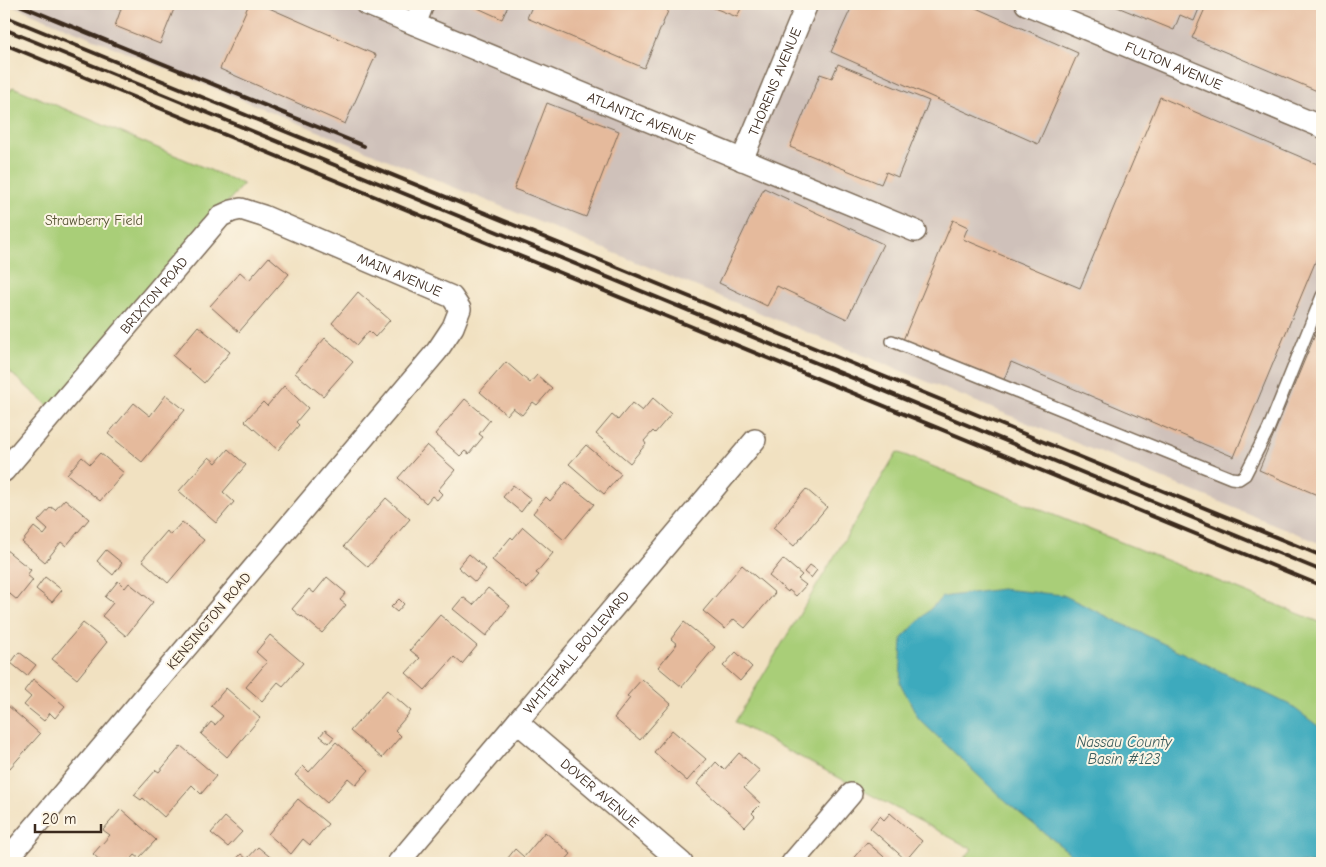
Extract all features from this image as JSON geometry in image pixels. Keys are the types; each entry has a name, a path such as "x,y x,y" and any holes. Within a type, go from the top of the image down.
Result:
{"street":[{"name":"ATLANTIC AVENUE","path":"366,4 915,232"},
{"path":"415,24 423,4"},
{"name":"THORENS AVENUE","path":"742,160 807,4"},
{"name":"FULTON AVENUE","path":"1026,4 1322,127"},
{"name":"BRIXTON ROAD","path":"4,471 221,216 241,209 263,216 339,248"},
{"name":"MAIN AVENUE","path":"339,248 452,297 460,309 453,327 437,351 414,378"},
{"name":"KENSINGTON ROAD","path":"4,863 414,378"},
{"name":"WHITEHALL BOULEVARD","path":"398,863 755,440"},
{"name":"DOVER AVENUE","path":"517,722 682,863"},
{"path":"792,863 851,794"}],"lane":[{"path":"892,340 1230,478 1239,479 1245,475 1268,430 1322,296"}],"shaded area":[{"path":"9,4 1322,4 1322,544"}],"green space":[{"name":"Strawberry Field","path":"13,87 243,184 52,409 4,367 4,98"},
{"name":"Nassau County Basin #123","path":"897,452 1322,623 1322,863 961,863 972,849 735,722"}],"water":[{"name":"Nassau County Basin #123","path":"1001,589 1063,595 1290,705 1322,729 1322,863 1082,863 1006,802 919,719 900,683 902,638 942,597"}],"building":[{"path":"109,4 176,4 160,44 115,26 121,9"},
{"path":"249,4 260,4 376,55 345,124 220,69"},
{"path":"469,4 509,4 502,19"},
{"path":"533,4 671,4 644,68 527,18"},
{"path":"704,4 743,4 737,17"},
{"path":"853,4 967,4 1078,53 1038,144 831,52"},
{"path":"1110,4 1201,4 1194,21 1180,15 1174,30"},
{"path":"1207,4 1322,4 1322,93 1192,38"},
{"path":"838,64 929,101 898,177 886,172 881,184 790,147 820,74 832,78"},
{"path":"1160,97 1322,166 1322,246 1234,457 1011,362 1003,382 903,340 953,220 968,227 963,239 1080,288"},
{"path":"547,103 619,131 586,217 514,189"},
{"path":"764,188 883,244 847,319 777,286 767,306 719,283"},
{"path":"269,257 289,274 239,332 210,306 240,272 249,280"},
{"path":"358,292 390,320 375,337 369,331 357,345 332,323"},
{"path":"1322,318 1322,497 1259,470"},
{"path":"198,326 230,352 204,383 173,356"},
{"path":"325,338 353,362 323,396 295,373"},
{"path":"506,362 530,383 537,375 552,388 537,405 533,402 522,415 513,408 507,415 480,392"},
{"path":"284,386 308,408 296,422 299,425 278,450 245,421 263,402 267,406"},
{"path":"166,395 185,410 142,462 108,434 134,403 150,416"},
{"path":"653,398 671,414 655,433 653,431 644,441 646,444 630,463 596,434 612,415 618,420 632,403 642,411"},
{"path":"465,399 490,420 479,434 483,437 469,454 465,451 460,456 435,434"},
{"path":"427,445 455,470 438,490 442,494 437,500 432,496 426,503 398,478"},
{"path":"586,445 621,474 604,494 569,464"},
{"path":"228,449 246,465 223,492 234,502 216,523 179,491 209,457 216,463"},
{"path":"100,453 124,473 100,501 67,474 82,457 90,464"},
{"path":"566,482 594,504 564,540 533,513 546,497 550,501"},
{"path":"513,485 531,499 521,512 503,497"},
{"path":"806,489 827,507 794,546 773,528"},
{"path":"386,498 410,519 368,567 344,546"},
{"path":"65,499 89,519 66,546 61,542 45,562 22,542 34,527 44,535 48,530 38,521 51,507 55,510"},
{"path":"182,522 204,540 168,583 142,560 167,531 170,535"},
{"path":"523,527 553,553 536,573 539,575 527,589 492,560 511,537 513,539"},
{"path":"5,549 31,570 27,575 33,580 17,600 4,589"},
{"path":"106,550 122,563 113,575 97,561"},
{"path":"469,554 486,569 475,582 458,567"},
{"path":"783,559 802,575 798,579 806,585 796,596 789,590 788,592 769,576"},
{"path":"742,565 775,593 745,628 734,619 725,629 703,611"},
{"path":"810,565 817,570 811,578 804,572"},
{"path":"45,577 62,590 52,602 36,589"},
{"path":"327,577 346,593 340,600 346,605 322,633 292,609 309,589 314,593"},
{"path":"118,581 125,588 129,583 153,602 126,636 102,616 113,603 105,597"},
{"path":"488,588 510,606 486,636 453,609 463,597 473,605"},
{"path":"399,599 404,604 397,612 391,607"},
{"path":"440,615 477,646 462,664 454,657 425,690 406,673 420,658 410,650"},
{"path":"684,622 715,647 682,687 658,667 677,644 671,639"},
{"path":"83,623 107,642 77,679 52,659"},
{"path":"270,635 303,663 283,686 278,682 262,701 246,687 267,662 256,652"},
{"path":"19,652 36,665 27,676 11,663"},
{"path":"736,652 752,667 740,681 723,666"},
{"path":"33,679 65,706 55,718 50,713 44,721 24,705 31,697 24,691"},
{"path":"642,679 671,704 640,740 614,718 630,698 627,696"},
{"path":"226,688 260,718 227,757 201,734 211,722 215,725 223,716 211,706"},
{"path":"387,690 411,711 395,730 401,736 382,758 350,731"},
{"path":"7,705 40,734 10,768 4,762 4,709"},
{"path":"325,730 334,737 329,743 320,736"},
{"path":"672,730 706,759 687,781 654,752"},
{"path":"336,742 369,770 356,785 348,778 327,803 295,775 303,766 309,772"},
{"path":"181,746 216,776 201,794 192,785 164,817 143,798 141,800 134,795 156,770 159,772"},
{"path":"739,753 760,771 744,788 761,804 752,813 755,816 745,827 697,784 716,762 724,770"},
{"path":"298,799 328,824 310,845 303,839 291,854 268,834"},
{"path":"121,809 156,840 139,858 135,855 128,863 103,863 93,854 110,835 103,830"},
{"path":"890,813 922,841 906,860 870,828 880,816 884,820"},
{"path":"225,817 242,832 228,847 211,833"},
{"path":"545,832 571,854 563,863 504,863 515,849 524,857"},
{"path":"867,842 891,863 850,862"},
{"path":"258,847 275,861 276,859 281,863 233,863 241,854 247,859"}],"railway":[{"path":"17,4 364,146"},
{"path":"4,16 1322,556"},
{"path":"4,29 1322,571"},
{"path":"4,44 1322,586"}]}
